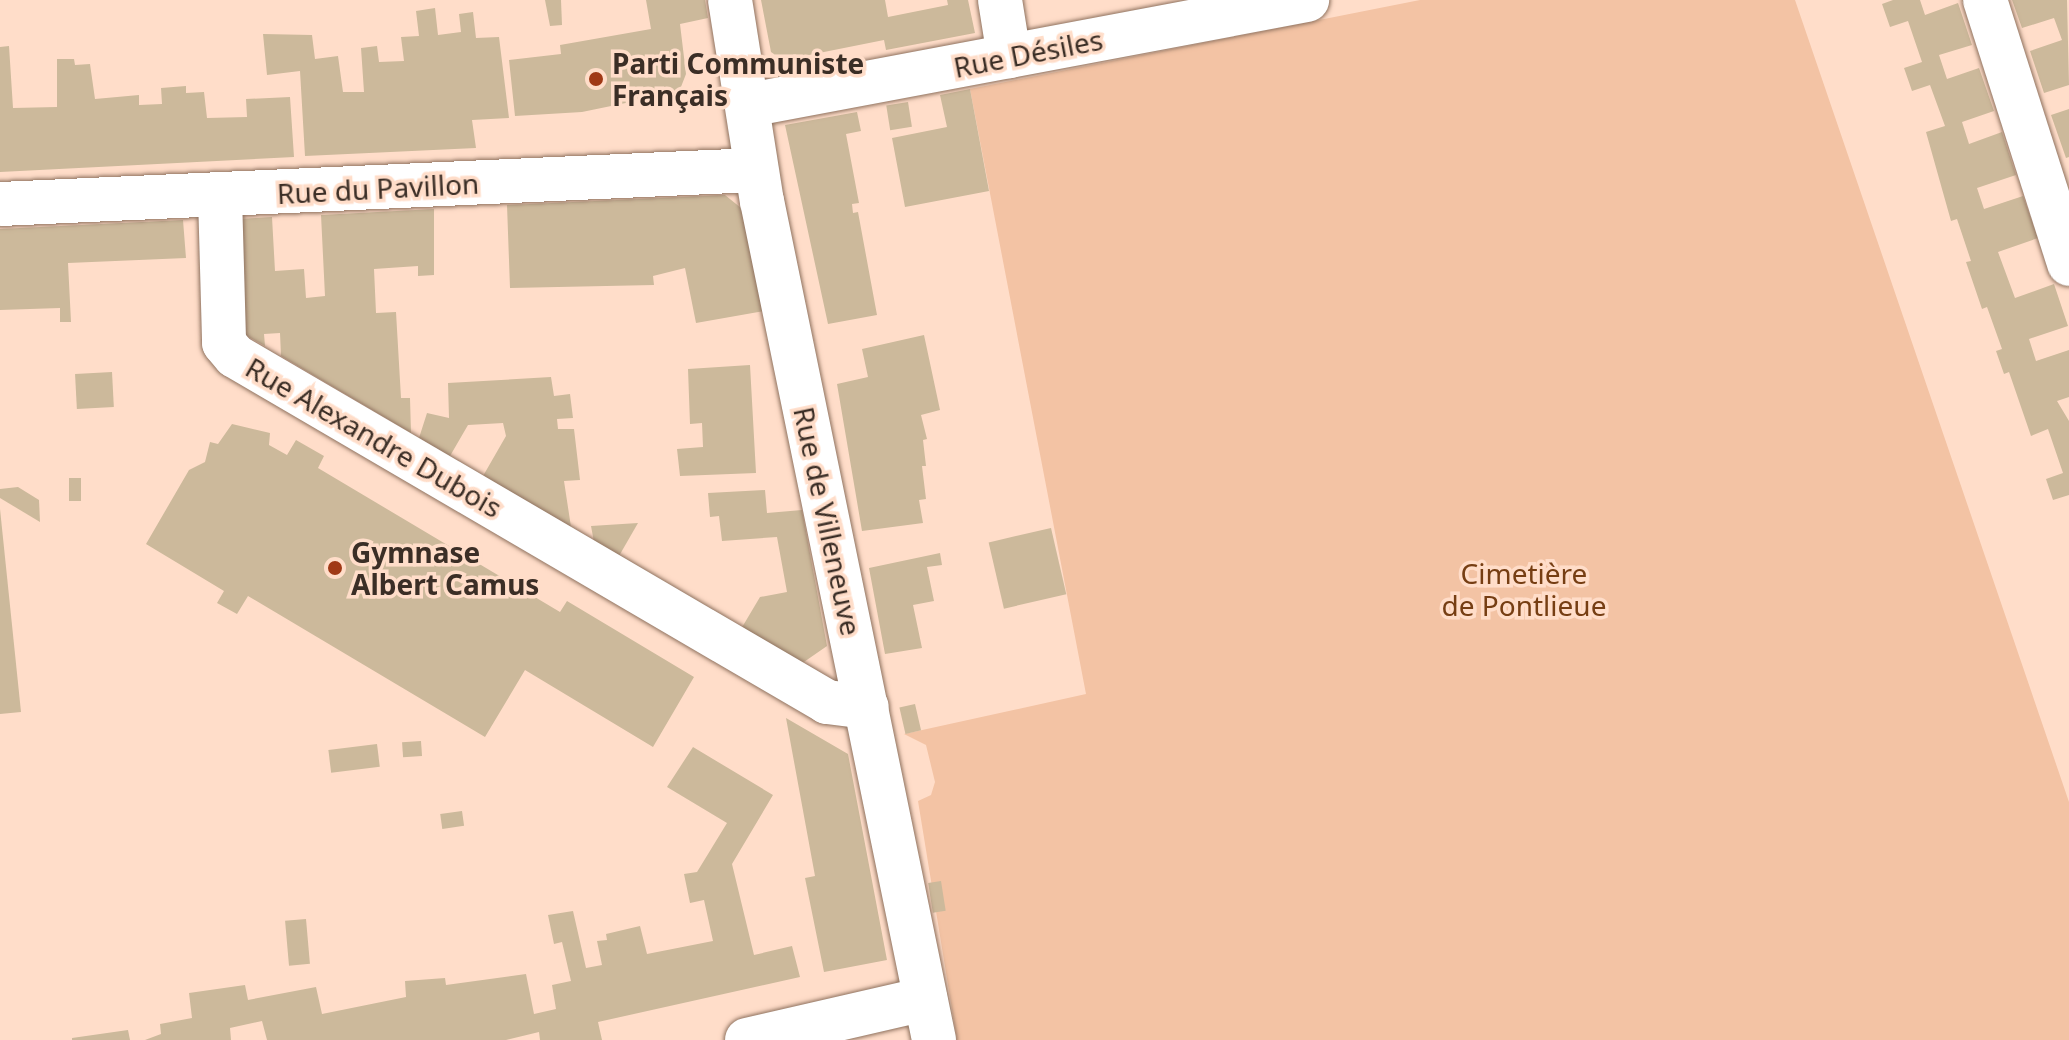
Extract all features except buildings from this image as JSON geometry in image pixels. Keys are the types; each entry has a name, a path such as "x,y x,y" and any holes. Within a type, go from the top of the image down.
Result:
{"street":[{"name":"Rue de Villeneuve","path":"730,0 749,105 756,170 929,1020"},
{"path":"1000,0 1009,56"},
{"name":"Rue Désiles","path":"749,105 1307,0"},
{"path":"1985,0 2069,264"},
{"name":"Rue du Pavillon","path":"0,204 756,170"},
{"name":"Rue Alexandre Dubois","path":"220,196 224,343 235,356 827,702 867,707"},
{"path":"747,1040 929,1020"}],"green space":[{"name":"Cimetière de Pontlieue","path":"1420,0 1795,0 2069,802 2069,1040 957,1040 918,801 931,795 935,782 926,745 904,734 1086,694 970,89"}],"place":[{"name":"Parti Communiste Français","path":"596,79"},
{"name":"Gymnase Albert Camus","path":"335,568"}]}
